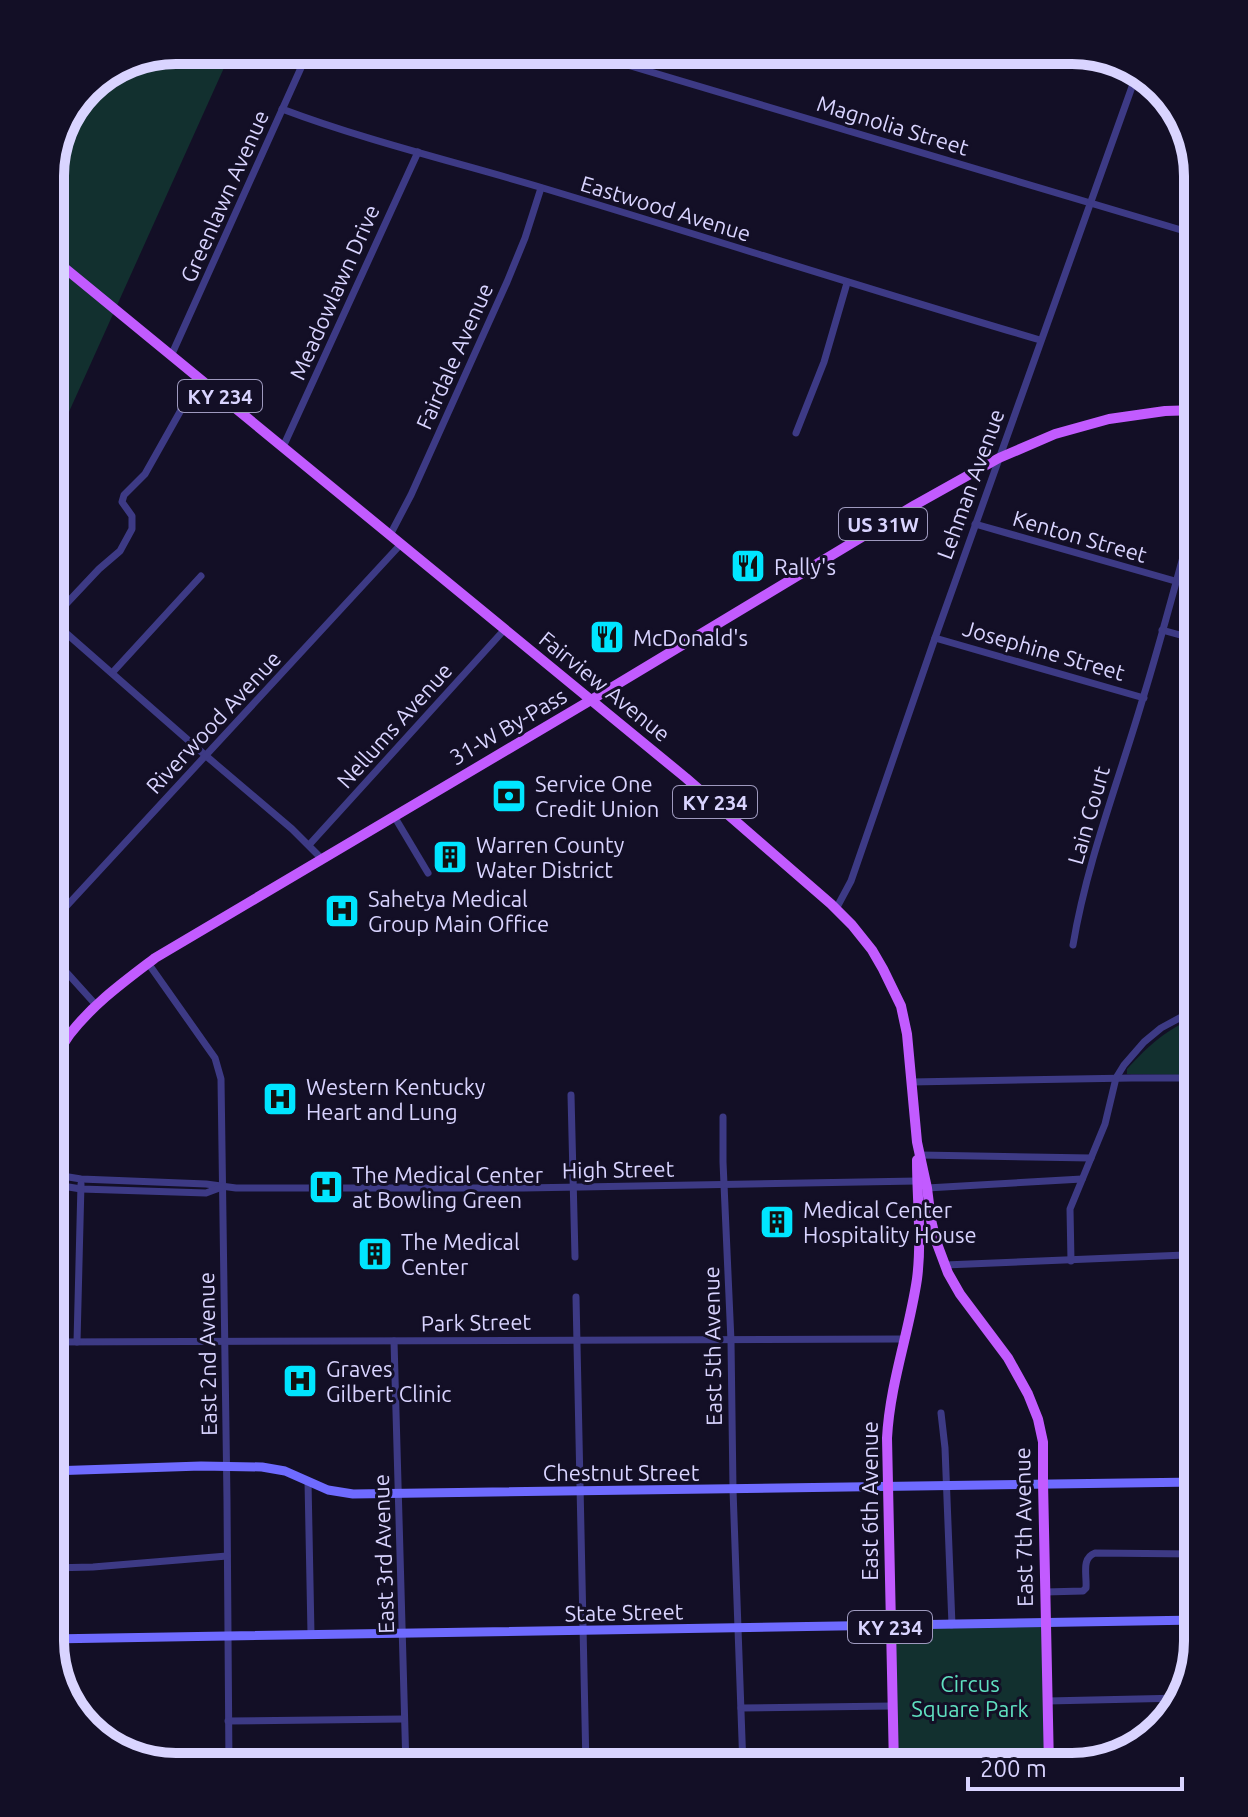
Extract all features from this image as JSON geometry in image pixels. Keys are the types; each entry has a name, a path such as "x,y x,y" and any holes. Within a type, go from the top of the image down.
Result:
{"main road":[{"name":"Fairview Avenue","path":"64,268 686,778 852,925 872,950 898,999 906,1028 917,1142 933,1228 945,1265"},
{"name":"31-W By-Pass","path":"64,1044 96,1005 148,963 910,508 999,458 1055,434 1109,419 1184,410"},
{"name":"East 6th Avenue","path":"894,1753 888,1417 917,1276 917,1142"},
{"name":"East 7th Avenue","path":"945,1265 960,1294 1008,1358 1028,1394 1043,1442 1049,1753"}],"street":[{"name":"Greenlawn Avenue","path":"171,356 303,64"},
{"name":"Magnolia Street","path":"624,64 1184,231"},
{"name":"Lehman Avenue","path":"836,909 851,881 1040,340 1135,84"},
{"name":"Eastwood Avenue","path":"282,109 1040,340"},
{"name":"Meadowlawn Drive","path":"283,447 418,152"},
{"name":"Fairdale Avenue","path":"390,535 507,282 541,188"},
{"path":"796,433 823,365 847,283"},
{"path":"64,605 120,551 132,529 132,516 122,502 124,495 145,474 199,378"},
{"name":"Kenton Street","path":"975,524 1175,581"},
{"name":"Riverwood Avenue","path":"64,909 401,544"},
{"name":"Lain Court","path":"1073,945 1076,923 1103,826 1144,698 1184,551"},
{"path":"112,673 201,576"},
{"name":"Nellums Avenue","path":"309,845 505,629"},
{"path":"1162,630 1184,636"},
{"path":"64,631 321,858"},
{"name":"Josephine Street","path":"935,638 1144,698"},
{"path":"394,816 428,873"},
{"name":"East 2nd Avenue","path":"148,963 218,1065 221,1079 229,1753"},
{"path":"64,970 96,1005"},
{"path":"1071,1261 1070,1209 1105,1124 1116,1078 1144,1042 1184,1016"},
{"path":"911,1082 1184,1078"},
{"path":"571,1095 575,1257"},
{"name":"East 5th Avenue","path":"723,1117 743,1753"},
{"path":"920,1155 1091,1158"},
{"path":"64,1176 223,1186"},
{"path":"77,1342 81,1179"},
{"path":"927,1188 1082,1179"},
{"name":"High Street","path":"223,1186 573,1187 917,1181"},
{"path":"64,1186 206,1193 223,1186"},
{"path":"945,1265 1184,1255"},
{"path":"576,1297 586,1753"},
{"name":"Park Street","path":"64,1342 903,1339"},
{"name":"East 3rd Avenue","path":"394,1341 405,1753"},
{"path":"941,1413 952,1625"},
{"name":"Chestnut Street","path":"64,1470 111,1467 274,1468 340,1493 399,1494 1184,1482"},
{"path":"308,1481 311,1634"},
{"path":"1045,1592 1083,1591 1086,1588 1086,1560 1089,1555 1098,1552 1184,1554"},
{"path":"64,1568 227,1556"},
{"name":"State Street","path":"64,1639 1184,1620"},
{"path":"1047,1701 1168,1698"},
{"path":"741,1708 892,1706"},
{"path":"228,1721 404,1719"}],"green space":[{"path":"226,64 64,423 64,169 76,126 102,92 133,73 154,66"},
{"path":"1184,1023 1184,1075 1127,1074 1127,1069 1167,1032"},
{"name":"Circus Square Park","path":"1045,1624 1049,1753 894,1753 890,1626"}],"place":[{"name":"Rally's","path":"748,566"},
{"name":"McDonald's","path":"607,637"},
{"name":"Service One Credit Union","path":"509,796"},
{"name":"Warren County Water District","path":"450,857"},
{"name":"Sahetya Medical Group Main Office","path":"342,911"},
{"name":"Western Kentucky Heart and Lung","path":"280,1099"},
{"name":"The Medical Center at Bowling Green","path":"326,1187"},
{"name":"Medical Center Hospitality House","path":"777,1222"},
{"name":"The Medical Center","path":"375,1254"},
{"name":"Graves Gilbert Clinic","path":"300,1381"}]}
